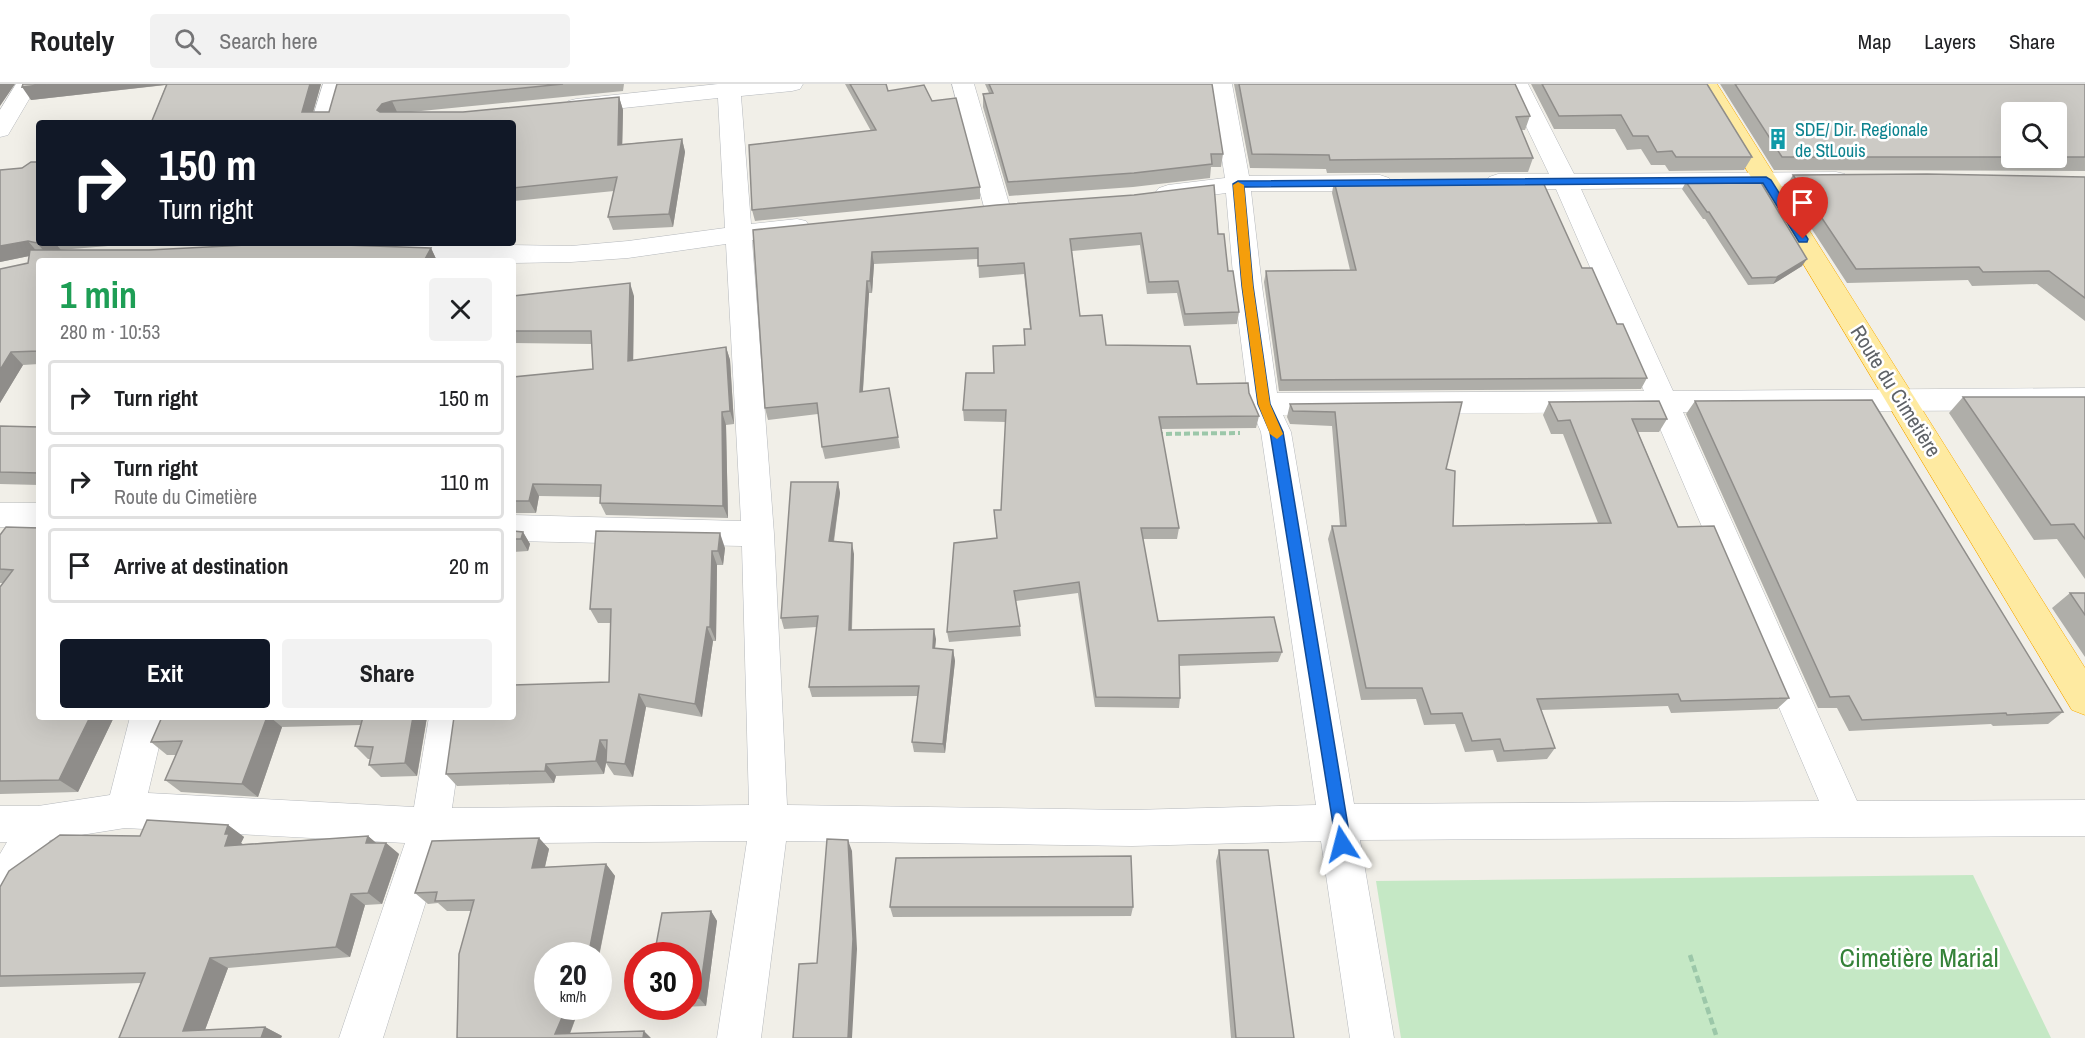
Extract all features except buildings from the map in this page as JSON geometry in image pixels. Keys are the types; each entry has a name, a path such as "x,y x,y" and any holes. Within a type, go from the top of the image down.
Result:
{"highway":[{"name":"Route du Cimetière","path":"1706,84 2085,699"}],"street":[{"path":"0,130 27,84"},
{"path":"324,120 334,84"},
{"path":"552,108 729,88 792,84"},
{"path":"963,84 996,207"},
{"path":"1221,84 1238,184 1248,286 1264,404 1276,432 1372,1038"},
{"path":"1517,84 1565,181 1663,400 1846,821"},
{"path":"729,88 758,534 769,823 739,1038"},
{"path":"1472,182 1860,178"},
{"path":"1143,196 1238,184 1402,183"},
{"path":"516,263 740,233 821,225"},
{"path":"363,249 460,258"},
{"path":"1264,404 2085,399"},
{"path":"0,515 36,515"},
{"path":"516,528 758,534"},
{"path":"125,810 147,720"},
{"path":"361,1038 430,826 447,720"},
{"path":"0,824 38,824 125,810 430,826 769,823 1132,828 1339,822 2085,818"},
{"path":"0,892 38,824"}],"path":[{"path":"1150,434 1276,432"},
{"path":"1690,955 1717,1038"}],"green space":[{"name":"Cimetière Marial","path":"1973,875 2051,1038 1401,1038 1376,881"}],"slow traffic":[{"path":"1238,185 1248,286 1264,404 1277,434"}],"place":[{"name":"SDE/ Dir. Regionale de StLouis","path":"1778,139"}],"route":[{"path":"1342,844 1276,432 1264,404 1248,286 1238,184 1766,180 1803,239"}]}
